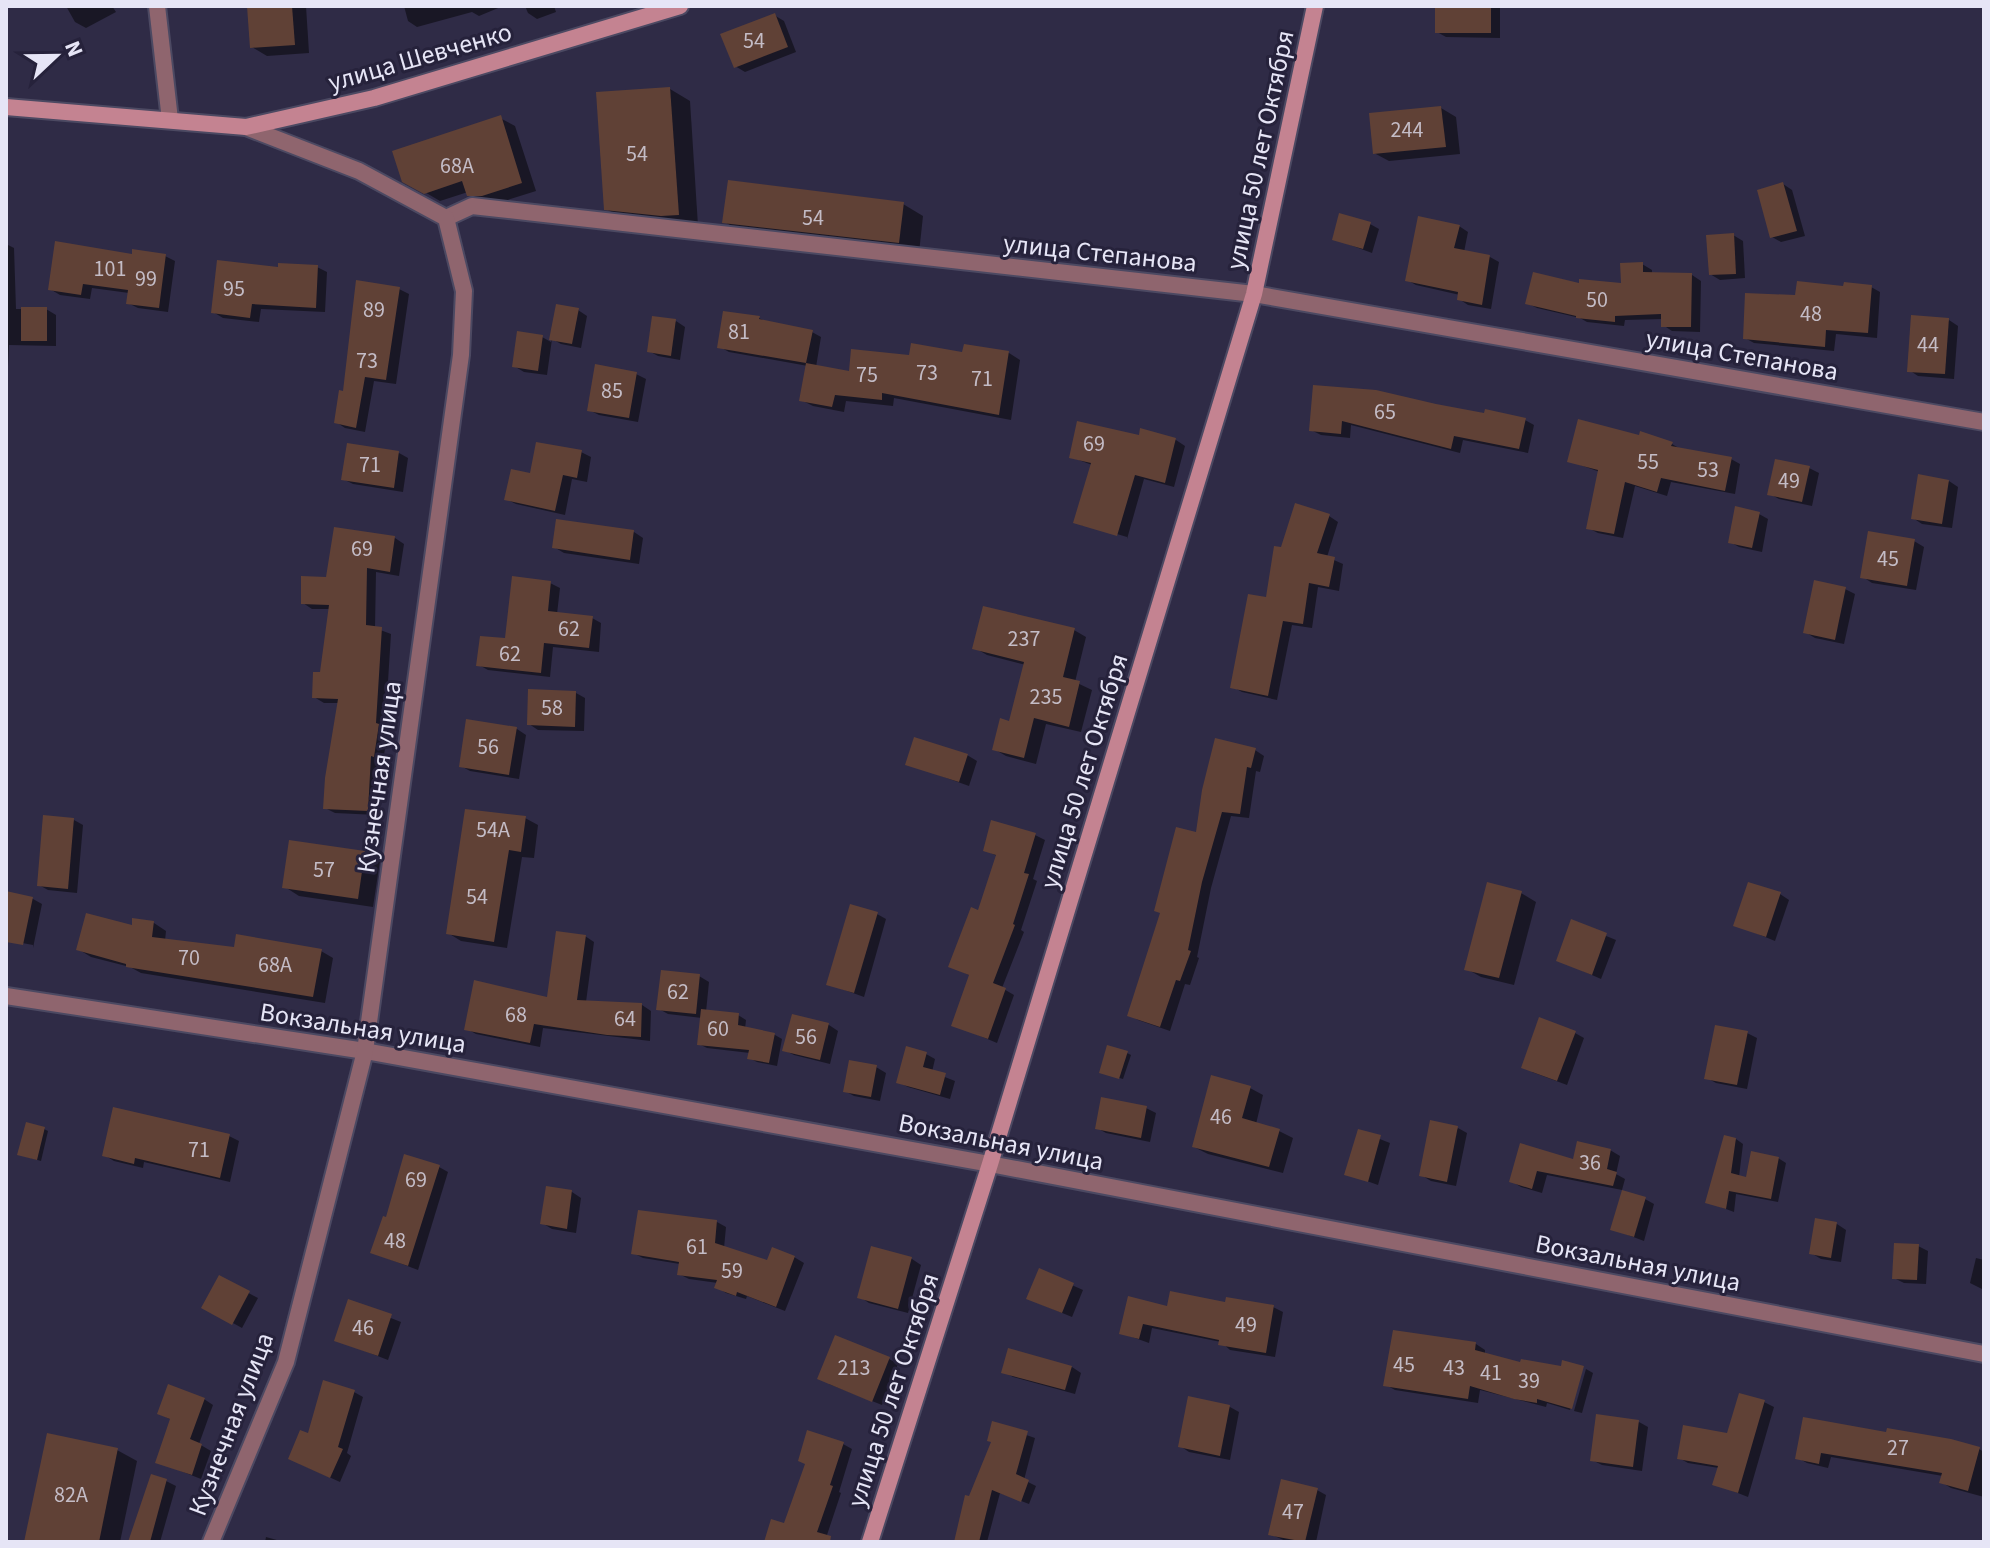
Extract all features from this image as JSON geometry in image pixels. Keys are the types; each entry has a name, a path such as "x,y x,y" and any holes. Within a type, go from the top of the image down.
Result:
{"street":[{"path":"6,107 170,120 157,6"},
{"name":"улица Шевченко","path":"170,120 246,127 374,98 680,6"},
{"name":"улица 50 лет Октября","path":"870,1542 990,1164 1254,294 1315,6"},
{"path":"246,127 359,171 446,218"},
{"name":"улица Степанова","path":"446,218 472,206 1254,294 1984,422"},
{"name":"Кузнечная улица","path":"211,1542 286,1362 365,1051 461,355 464,291 446,218"},
{"name":"Вокзальная улица","path":"6,996 365,1051 990,1164 1984,1354"}],"building":[{"path":"247,6 292,6 295,45 250,48"},
{"path":"1435,6 1491,6 1491,33 1435,33"},
{"path":"775,13 788,47 734,68 720,34"},
{"path":"670,87 679,215 604,210 596,92"},
{"path":"1441,106 1446,147 1373,154 1369,113"},
{"path":"501,115 522,183 482,196 467,196 462,181 424,194 402,182 392,151"},
{"path":"728,180 904,202 899,243 722,223"},
{"path":"1783,182 1797,231 1770,238 1757,190"},
{"path":"1339,213 1371,222 1363,249 1332,240"},
{"path":"1418,216 1460,225 1454,248 1490,255 1482,305 1457,300 1458,292 1405,281"},
{"path":"1734,233 1736,274 1709,275 1706,235"},
{"path":"55,241 132,254 132,249 166,254 159,308 126,304 128,290 83,284 81,295 48,290"},
{"path":"217,260 278,267 278,263 318,265 316,308 252,304 250,318 211,313"},
{"path":"1643,262 1643,272 1692,273 1691,327 1661,327 1661,314 1615,316 1615,322 1576,318 1525,304 1533,272 1579,283 1579,279 1621,283 1620,263"},
{"path":"356,280 400,287 386,380 365,377 356,428 334,423 339,390 343,391"},
{"path":"1797,281 1843,286 1844,282 1872,285 1868,333 1826,330 1825,347 1743,339 1745,293 1795,295"},
{"path":"556,304 579,308 572,344 549,340"},
{"path":"21,307 47,307 47,341 21,341"},
{"path":"723,311 760,316 759,319 813,330 806,363 717,348"},
{"path":"1911,315 1949,318 1945,374 1907,372"},
{"path":"652,316 676,319 671,356 647,352"},
{"path":"517,331 543,335 538,371 512,367"},
{"path":"911,343 962,352 964,344 1009,351 999,415 882,393 882,400 835,395 832,407 799,401 806,363 849,371 851,349 909,355"},
{"path":"595,364 637,372 629,418 587,411"},
{"path":"1313,385 1376,390 1484,413 1485,409 1526,418 1519,449 1454,436 1451,449 1342,421 1341,434 1309,431"},
{"path":"1578,419 1639,435 1640,431 1673,442 1671,446 1732,457 1725,491 1661,478 1657,492 1625,482 1614,534 1586,529 1598,470 1567,462"},
{"path":"1077,421 1139,435 1140,428 1176,438 1165,483 1135,475 1117,536 1073,523 1091,463 1069,458"},
{"path":"536,442 582,450 577,478 563,475 555,511 504,500 511,469 530,473"},
{"path":"347,443 399,451 394,488 341,480"},
{"path":"1775,459 1810,466 1802,502 1767,495"},
{"path":"1918,474 1949,480 1942,524 1911,519"},
{"path":"1295,503 1330,514 1317,553 1335,557 1329,587 1309,583 1303,624 1283,621 1268,696 1230,688 1248,594 1266,597 1274,546 1281,547"},
{"path":"1735,506 1760,512 1752,548 1728,543"},
{"path":"556,519 634,530 630,560 552,548"},
{"path":"334,527 395,536 390,572 367,568 366,625 382,627 376,723 379,724 374,757 371,756 368,811 323,809 338,699 312,698 313,672 320,672 329,605 301,604 301,576 326,577"},
{"path":"1868,531 1915,539 1907,586 1860,578"},
{"path":"512,576 551,581 548,611 593,616 589,648 544,643 541,673 476,666 480,636 505,638"},
{"path":"1814,580 1846,587 1835,640 1803,633"},
{"path":"983,606 1075,628 1063,677 1080,681 1069,727 1034,718 1024,758 992,750 1000,718 1009,721 1024,662 972,649"},
{"path":"528,689 576,691 575,727 527,725"},
{"path":"466,719 517,727 509,775 459,767"},
{"path":"914,737 968,754 959,782 905,765"},
{"path":"1215,738 1256,748 1251,768 1247,767 1240,814 1222,812 1202,882 1188,950 1191,951 1180,981 1176,980 1160,1027 1127,1016 1160,913 1154,911 1176,827 1196,832 1202,790"},
{"path":"465,809 526,816 521,852 509,850 494,942 446,934"},
{"path":"43,815 74,818 68,889 37,886"},
{"path":"991,820 1036,833 1024,873 1029,874 1015,925 993,983 1006,988 988,1039 951,1026 969,975 948,967 971,907 978,910 996,855 983,851"},
{"path":"289,840 365,851 358,899 282,888"},
{"path":"1487,882 1522,891 1499,978 1464,970"},
{"path":"1748,882 1781,892 1766,937 1733,926"},
{"path":"6,891 33,897 23,945 6,942"},
{"path":"850,904 878,912 854,993 826,985"},
{"path":"86,913 132,925 132,918 154,921 152,937 234,947 236,934 322,949 313,997 126,967 126,964 76,950"},
{"path":"1571,919 1607,933 1592,975 1556,961"},
{"path":"556,931 586,935 577,1000 642,1003 641,1037 534,1024 530,1043 464,1030 474,980 547,997"},
{"path":"661,970 700,974 696,1014 656,1010"},
{"path":"701,1009 739,1013 738,1025 775,1033 769,1063 747,1059 749,1050 697,1045"},
{"path":"792,1014 829,1023 820,1060 782,1051"},
{"path":"1539,1017 1576,1031 1557,1081 1521,1068"},
{"path":"1715,1025 1748,1031 1737,1085 1704,1079"},
{"path":"1107,1045 1128,1051 1119,1079 1099,1073"},
{"path":"906,1046 927,1052 923,1067 946,1073 940,1095 896,1083"},
{"path":"849,1060 877,1065 871,1097 843,1092"},
{"path":"1211,1075 1251,1086 1242,1118 1280,1129 1269,1167 1192,1147"},
{"path":"1101,1097 1147,1106 1141,1138 1095,1129"},
{"path":"113,1107 230,1134 220,1178 135,1158 134,1164 102,1156"},
{"path":"1430,1120 1458,1126 1447,1182 1419,1176"},
{"path":"26,1122 45,1127 37,1160 17,1155"},
{"path":"1358,1129 1381,1135 1368,1182 1344,1175"},
{"path":"1724,1135 1736,1138 1731,1173 1746,1177 1751,1151 1779,1157 1771,1199 1729,1191 1726,1209 1705,1203"},
{"path":"1577,1141 1611,1149 1607,1169 1617,1172 1613,1186 1537,1171 1532,1189 1509,1182 1520,1143 1573,1159"},
{"path":"404,1154 440,1165 408,1266 370,1253 383,1216 386,1217"},
{"path":"546,1186 572,1190 567,1229 540,1224"},
{"path":"1622,1190 1646,1197 1634,1237 1610,1230"},
{"path":"638,1210 717,1220 715,1243 767,1260 772,1247 795,1256 776,1307 737,1292 736,1296 714,1288 717,1280 677,1275 679,1262 631,1254"},
{"path":"1815,1218 1837,1222 1831,1258 1809,1254"},
{"path":"1894,1243 1919,1244 1917,1280 1892,1279"},
{"path":"871,1246 912,1257 898,1309 857,1298"},
{"path":"1039,1268 1074,1283 1062,1313 1026,1299"},
{"path":"219,1275 250,1291 232,1325 201,1308"},
{"path":"1170,1291 1225,1302 1226,1297 1274,1305 1266,1353 1218,1345 1219,1340 1143,1324 1139,1339 1119,1334 1128,1296 1167,1306"},
{"path":"348,1299 392,1314 378,1356 334,1341"},
{"path":"1393,1330 1476,1342 1475,1350 1520,1362 1521,1359 1561,1366 1562,1360 1584,1366 1572,1409 1537,1399 1537,1403 1514,1399 1470,1386 1468,1399 1383,1386"},
{"path":"835,1335 890,1357 872,1402 817,1379"},
{"path":"1008,1348 1072,1366 1065,1390 1001,1373"},
{"path":"323,1380 355,1390 338,1447 343,1449 330,1478 288,1459 300,1430 308,1433"},
{"path":"168,1384 205,1398 190,1439 202,1444 192,1475 155,1463 170,1419 157,1414"},
{"path":"1739,1393 1765,1400 1738,1493 1712,1485 1718,1466 1677,1459 1683,1425 1727,1433"},
{"path":"1188,1396 1230,1405 1220,1456 1178,1447"},
{"path":"1596,1414 1639,1420 1633,1467 1590,1461"},
{"path":"1803,1417 1886,1432 1887,1428 1980,1447 1968,1491 1939,1483 1942,1473 1821,1453 1819,1464 1795,1459"},
{"path":"992,1421 1028,1431 1016,1474 1029,1480 1021,1502 992,1490 979,1542 954,1542 965,1495 969,1496 991,1442 987,1441"},
{"path":"807,1430 844,1442 817,1532 831,1536 830,1542 764,1542 771,1519 784,1523 805,1464 798,1461"},
{"path":"47,1433 118,1448 99,1542 24,1542"},
{"path":"151,1474 167,1479 150,1542 128,1542"},
{"path":"1281,1479 1318,1488 1305,1542 1268,1535"}]}
